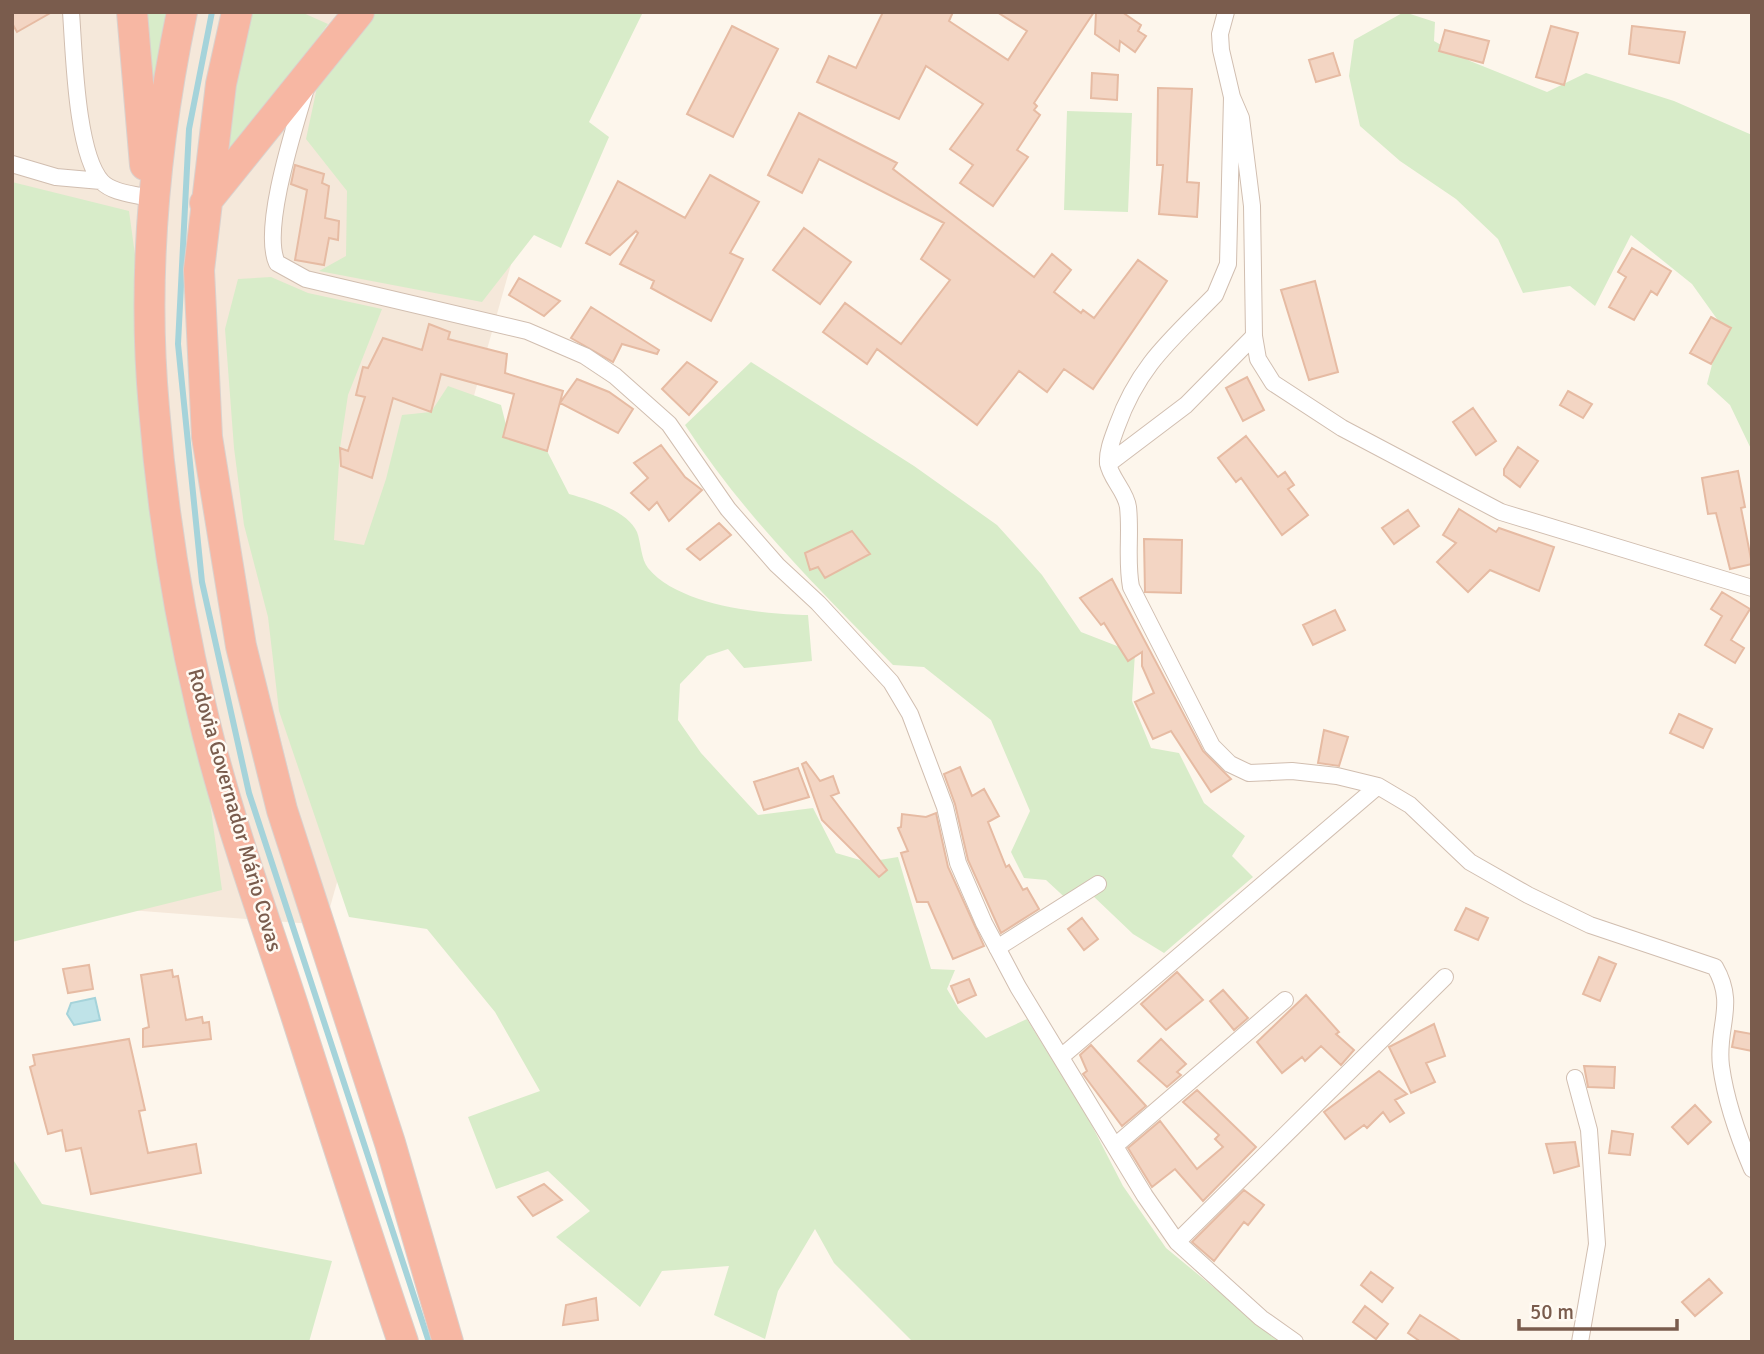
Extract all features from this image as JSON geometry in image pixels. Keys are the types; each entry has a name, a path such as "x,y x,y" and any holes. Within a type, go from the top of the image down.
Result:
{"highway":[{"path":"132,12 150,210"},
{"name":"Rodovia Governador Mário Covas","path":"182,12 168,80 150,210 153,406 169,538 201,707 256,901 403,1342"},
{"path":"237,12 221,84 199,270 206,438 241,646 282,810 382,1117 448,1342"},
{"path":"205,204 359,12"}],"street":[{"path":"71,12 79,108 86,146 101,181"},
{"path":"1226,12 1220,34 1232,97 1228,264 1223,282 1215,295 1143,369 1127,397 1111,442 1108,464 1127,501 1131,531 1128,568 1131,587 1212,746 1230,764 1248,772 1292,771 1338,776 1378,786 1410,804 1471,862 1528,895 1590,925 1714,967 1726,989 1721,1064 1727,1099 1752,1170"},
{"path":"310,74 287,155 276,214 272,240 277,263 306,279 527,331 595,363 668,424 728,509 777,565 818,603 891,682 910,713 945,807 958,863 997,948 1144,1196 1177,1242 1261,1318 1295,1342"},
{"path":"1232,97 1241,118 1252,206 1254,336 1258,359 1273,383 1342,428 1501,512 1752,588"},
{"path":"12,164 56,177 101,181 150,210"},
{"path":"1108,464 1186,405 1254,336"},
{"path":"1061,1057 1378,786"},
{"path":"997,948 1098,884"},
{"path":"1177,1242 1445,976"},
{"path":"1116,1145 1285,1000"},
{"path":"1575,1078 1588,1130 1597,1244 1580,1342"}],"shaded area":[{"path":"12,12 582,12 325,925 12,901"}],"green space":[{"path":"139,12 170,12 152,141"},
{"path":"252,12 301,12 328,24 220,172 235,82"},
{"path":"369,12 643,12 589,122 609,137 561,248 534,235 482,302 319,271 346,256 347,191 306,139 319,78"},
{"path":"1404,12 1435,22 1434,41 1470,61 1547,92 1586,73 1674,101 1752,135 1752,451 1730,405 1707,384 1722,326 1692,284 1631,235 1595,306 1570,286 1523,293 1498,239 1456,199 1400,161 1360,126 1349,76 1354,40"},
{"path":"1067,111 1132,113 1128,212 1064,210"},
{"path":"12,182 129,211 222,890 12,942"},
{"path":"271,277 308,293 382,309 348,395 340,448 334,540 364,545 386,479 402,415 431,412 448,386 501,405 506,425 503,437 547,451 569,494 607,507 632,524 648,568 662,581 700,599 722,605 768,613 808,615 812,661 744,668 728,649 707,656 680,684 678,720 701,753 758,815 813,808 836,853 867,862 898,857 931,969 955,970 947,989 959,1009 986,1038 1027,1019 1088,1118 1123,1186 1166,1248 1280,1342 913,1342 834,1263 815,1229 778,1291 765,1339 714,1315 729,1266 662,1271 640,1307 556,1237 590,1211 548,1171 496,1189 468,1117 540,1091 495,1012 427,929 349,917 279,711 268,617 244,525 234,448 225,329 238,279"},
{"path":"751,362 914,466 997,525 1042,575 1081,632 1135,653 1132,701 1151,748 1179,753 1204,803 1245,836 1232,856 1253,877 1164,953 1133,934 1091,894 1072,904 1046,880 1024,878 1011,852 1030,811 991,720 924,667 893,665 757,521 708,458 685,425"},
{"path":"12,1158 42,1204 332,1261 309,1342 12,1342"}],"water":[{"path":"95,998 100,1020 74,1025 67,1014 71,1003"}],"building":[{"path":"12,12 52,12 17,32 12,23"},
{"path":"883,12 953,12 949,21 1008,60 1027,31 997,12 1094,12 1034,103 1037,106 1034,110 1040,115 1017,150 1028,157 993,206 960,183 973,165 950,149 983,104 926,66 899,119 817,82 829,56 856,68"},
{"path":"1096,12 1122,12 1141,25 1138,31 1146,36 1135,52 1120,41 1119,51 1095,34"},
{"path":"732,26 778,49 733,137 687,114"},
{"path":"1551,26 1578,33 1564,85 1536,77"},
{"path":"1632,26 1685,32 1679,63 1629,54"},
{"path":"1445,30 1489,41 1483,63 1439,51"},
{"path":"1333,53 1340,75 1316,82 1309,60"},
{"path":"1092,73 1118,75 1117,100 1091,98"},
{"path":"1158,88 1192,89 1187,182 1199,183 1197,217 1159,214 1163,165 1157,165"},
{"path":"799,113 897,163 893,169 1034,277 1052,254 1071,270 1054,292 1081,313 1083,310 1094,318 1138,260 1167,281 1093,389 1064,369 1047,392 1019,371 977,425 877,349 867,364 823,332 845,303 901,344 950,280 921,259 944,223 819,159 802,193 768,175"},
{"path":"295,165 324,174 322,183 329,186 325,218 339,221 338,240 329,238 324,265 295,260 307,190 291,184"},
{"path":"710,175 759,202 730,253 743,259 711,321 651,288 654,281 620,264 638,233 636,231 610,255 586,243 618,181 685,218"},
{"path":"804,228 851,262 820,304 773,270"},
{"path":"1632,248 1671,271 1657,295 1651,291 1634,320 1609,307 1626,277 1618,272"},
{"path":"519,278 560,301 544,316 509,295"},
{"path":"1315,281 1338,372 1309,380 1281,290"},
{"path":"591,307 659,350 657,354 622,344 613,362 571,338"},
{"path":"1711,317 1731,328 1711,364 1690,353"},
{"path":"429,324 450,332 448,339 507,354 505,373 563,391 547,451 503,437 514,394 441,374 431,412 393,398 372,478 341,466 340,448 348,451 365,397 356,395 363,367 368,368 383,338 422,350"},
{"path":"687,362 717,382 689,415 662,389"},
{"path":"1247,377 1264,410 1243,421 1226,388"},
{"path":"577,379 609,392 633,409 618,433 560,403"},
{"path":"1568,391 1592,404 1583,418 1560,405"},
{"path":"1473,408 1496,441 1476,455 1453,422"},
{"path":"1246,436 1278,477 1285,472 1294,485 1288,489 1308,515 1282,535 1241,478 1236,482 1218,458"},
{"path":"661,445 685,477 702,490 669,521 657,502 649,510 631,493 648,478 634,463"},
{"path":"1518,447 1538,461 1520,487 1504,475 1504,469"},
{"path":"1738,471 1745,507 1741,508 1752,564 1730,569 1716,513 1708,514 1702,478"},
{"path":"1459,509 1496,532 1499,528 1554,547 1539,591 1490,570 1468,592 1437,562 1456,543 1443,535"},
{"path":"1408,510 1419,526 1394,544 1382,528"},
{"path":"719,523 731,535 700,560 687,549"},
{"path":"852,531 870,554 825,578 818,567 810,570 805,553"},
{"path":"1144,539 1182,540 1181,593 1145,592"},
{"path":"1112,579 1203,751 1231,779 1211,792 1171,731 1153,739 1135,702 1154,693 1142,666 1142,652 1128,661 1104,623 1101,625 1080,598"},
{"path":"1722,592 1750,609 1731,640 1744,648 1735,663 1705,645 1722,616 1711,609"},
{"path":"1335,610 1345,630 1313,645 1303,625"},
{"path":"1679,714 1712,729 1703,748 1670,733"},
{"path":"1324,730 1348,737 1339,766 1318,763"},
{"path":"806,762 820,781 833,776 839,793 831,796 887,870 879,877 822,820 802,764"},
{"path":"960,767 972,796 984,789 999,816 988,822 1006,867 1009,865 1023,890 1027,888 1039,909 1001,933 968,860 955,804 944,774"},
{"path":"798,768 809,797 764,810 754,782"},
{"path":"936,813 948,867 984,946 953,959 928,902 917,902 901,853 908,851 898,828 901,827 902,814 926,817"},
{"path":"1466,908 1488,918 1478,940 1455,930"},
{"path":"1082,918 1098,939 1084,950 1068,929"},
{"path":"1599,957 1616,964 1600,1001 1583,994"},
{"path":"89,965 93,989 68,993 63,969"},
{"path":"172,970 173,977 178,976 186,1020 202,1017 203,1023 209,1022 211,1039 143,1047 143,1029 149,1027 141,975"},
{"path":"1177,972 1203,1000 1166,1030 1141,1004"},
{"path":"969,979 976,995 958,1003 951,986"},
{"path":"1223,990 1248,1018 1234,1030 1210,1001"},
{"path":"1306,995 1339,1032 1336,1034 1354,1050 1341,1065 1321,1046 1305,1061 1302,1057 1282,1073 1257,1042"},
{"path":"1434,1024 1445,1056 1426,1063 1435,1082 1411,1093 1389,1047"},
{"path":"1735,1031 1752,1034 1752,1051 1732,1047"},
{"path":"129,1039 145,1110 139,1111 148,1153 196,1144 201,1173 91,1194 81,1148 66,1151 62,1130 48,1134 30,1067 35,1065 33,1055"},
{"path":"1161,1039 1186,1064 1177,1072 1181,1075 1167,1087 1138,1061"},
{"path":"1091,1045 1146,1106 1122,1126 1083,1074 1087,1071 1080,1055"},
{"path":"1584,1066 1615,1067 1614,1088 1588,1087"},
{"path":"1379,1071 1407,1094 1395,1100 1404,1113 1390,1122 1383,1112 1367,1128 1364,1125 1345,1139 1324,1112"},
{"path":"1197,1090 1256,1147 1203,1201 1175,1169 1152,1187 1128,1148 1160,1121 1197,1169 1223,1147 1215,1139 1219,1135 1183,1102"},
{"path":"1695,1105 1711,1122 1688,1144 1672,1127"},
{"path":"1612,1131 1633,1134 1630,1155 1609,1153"},
{"path":"1575,1142 1579,1166 1554,1173 1546,1144"},
{"path":"544,1184 562,1200 533,1216 518,1197"},
{"path":"1244,1190 1264,1205 1248,1225 1244,1222 1214,1261 1192,1242"},
{"path":"1371,1272 1393,1288 1382,1302 1361,1285"},
{"path":"1709,1279 1722,1293 1695,1316 1682,1302"},
{"path":"596,1298 598,1320 563,1325 566,1305"},
{"path":"1365,1306 1388,1324 1376,1339 1353,1322"},
{"path":"1420,1315 1462,1342 1421,1342 1408,1333"}],"waterway":[{"path":"212,12 189,129 178,344 202,582 249,793 429,1342"}]}
